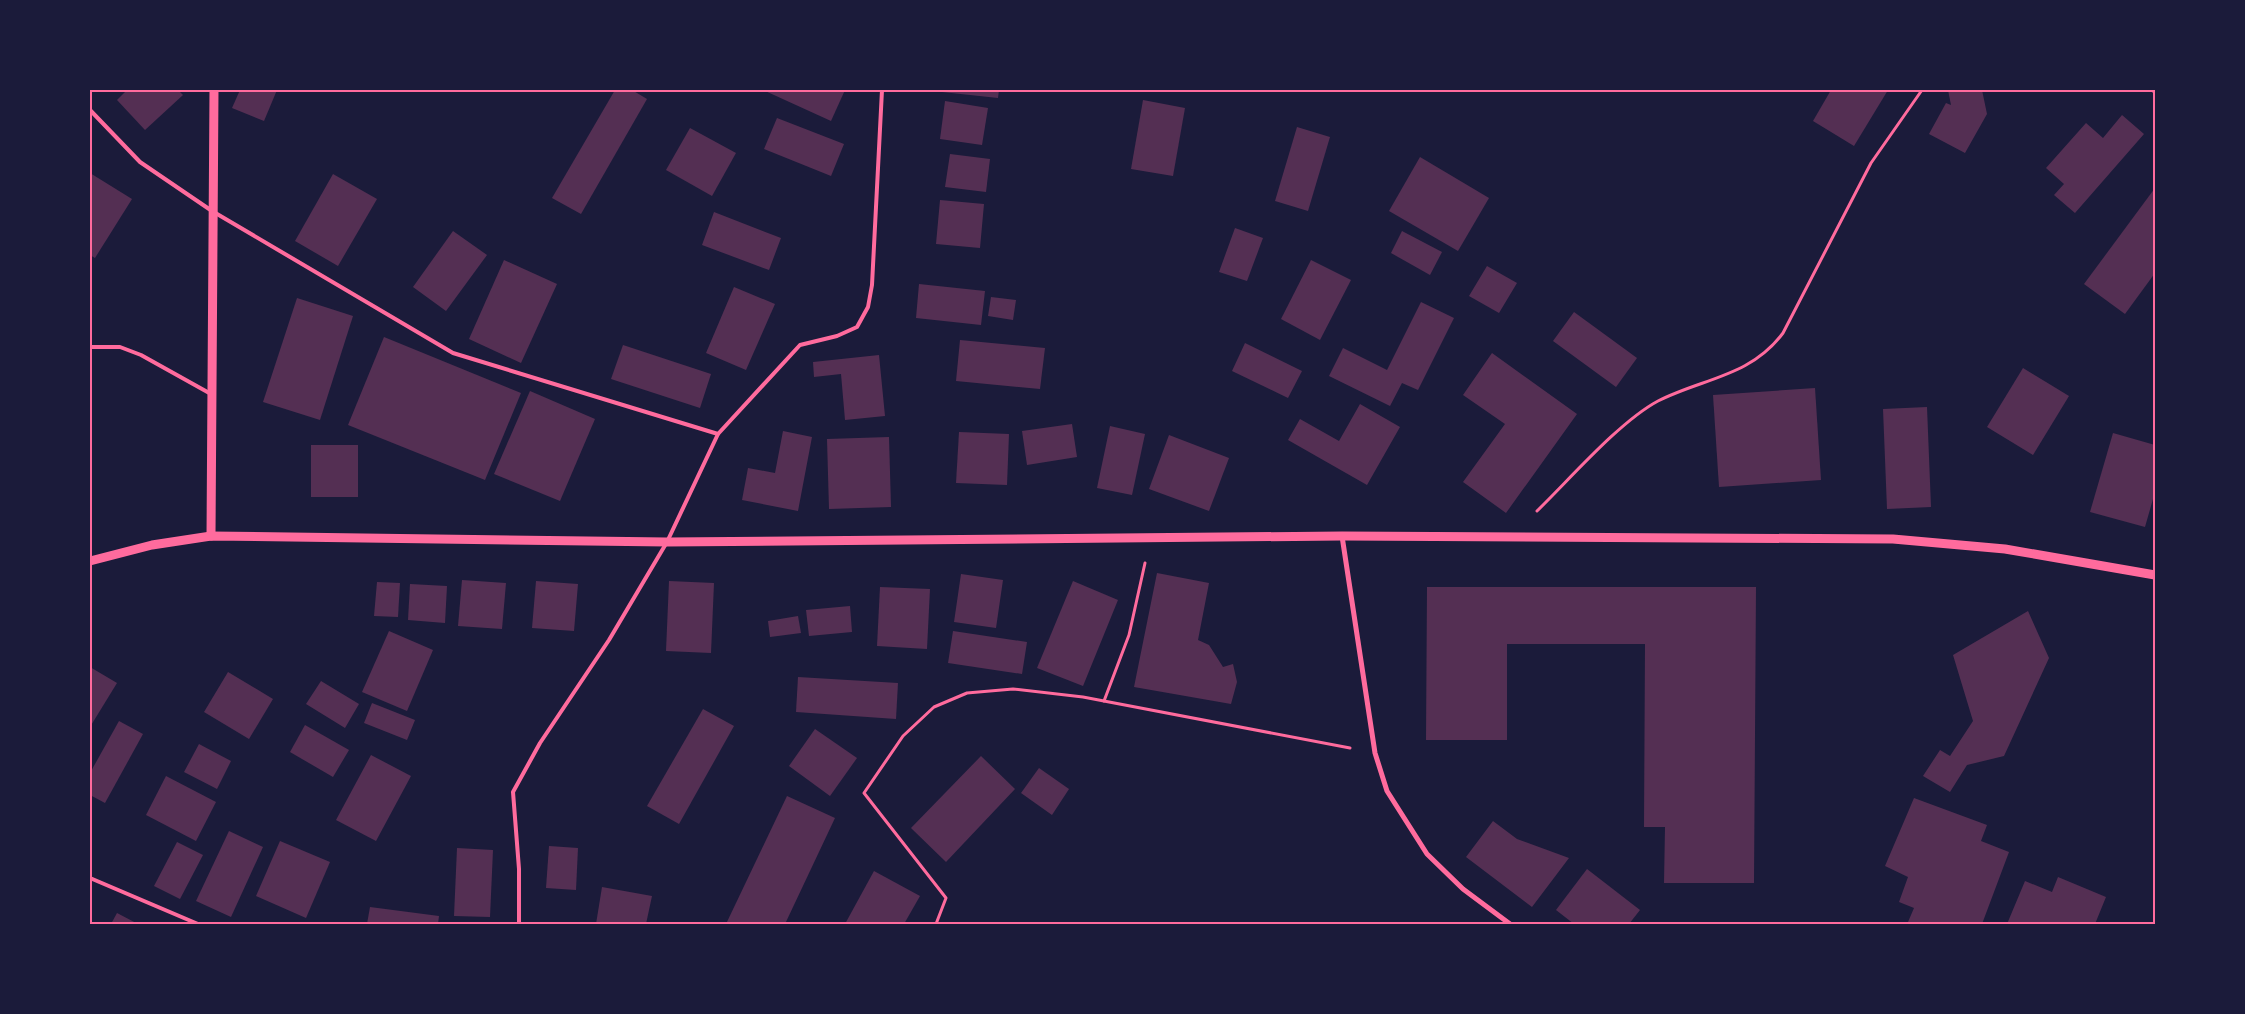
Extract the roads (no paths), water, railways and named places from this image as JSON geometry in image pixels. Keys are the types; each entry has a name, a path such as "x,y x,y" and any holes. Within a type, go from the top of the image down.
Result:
{"street":[{"path":"211,536 214,90"},
{"path":"90,562 152,545 211,536 667,542 1512,536 1893,539 2004,549 2155,575"},
{"path":"1342,536 1375,753 1387,791 1427,854 1463,889 1510,924"}],"lane":[{"path":"519,924 519,869 513,792 540,743 609,640 667,542 718,434 800,345 848,333 857,327 863,317 871,296 872,285 882,90"},
{"path":"90,110 140,162 212,211 453,353 718,434"},
{"path":"90,347 120,348 140,355 211,394"},
{"path":"90,878 198,924"}]}
